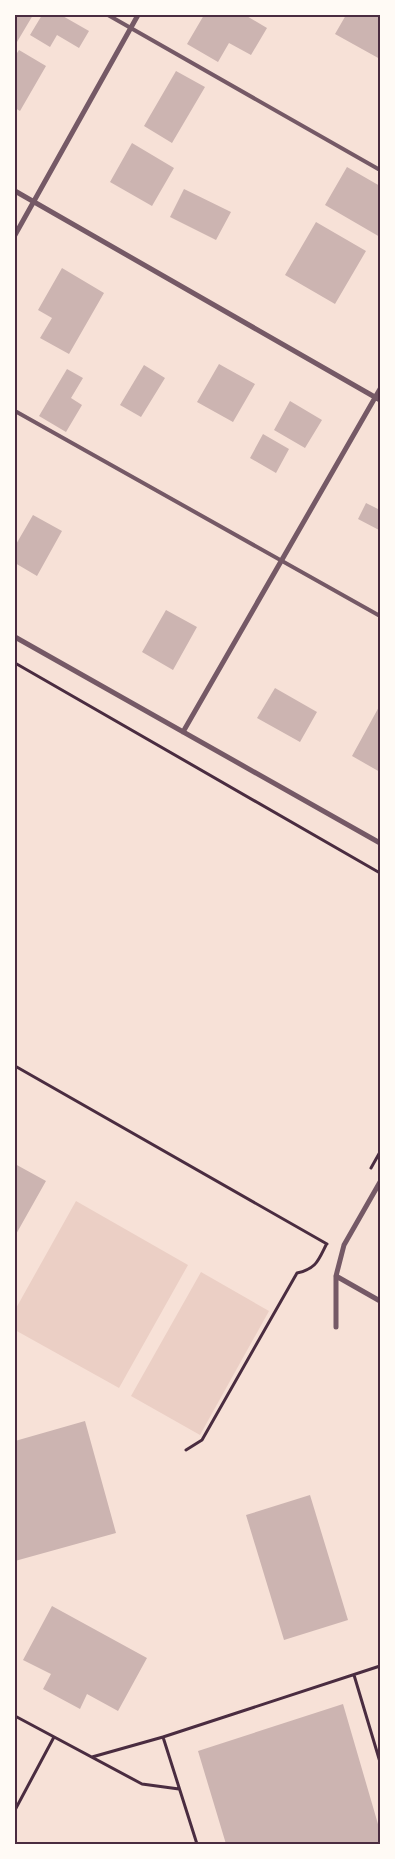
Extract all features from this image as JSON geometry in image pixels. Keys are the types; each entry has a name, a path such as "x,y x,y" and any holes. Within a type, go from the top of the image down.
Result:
{"street":[{"path":"15,235 138,15"},
{"path":"15,191 378,399"},
{"path":"183,732 378,399 380,389"},
{"path":"15,637 380,842"},
{"path":"336,1327 336,1276 344,1245 380,1182"},
{"path":"336,1276 380,1302"}],"lane":[{"path":"108,15 380,170"},
{"path":"15,411 380,616"}],"path":[{"path":"15,663 380,873"},
{"path":"15,1066 327,1244 317,1262 309,1270 297,1273 202,1440 186,1450"},
{"path":"91,1757 163,1737 380,1666"},
{"path":"354,1675 380,1762"},
{"path":"15,1716 142,1784 180,1789"},
{"path":"15,1810 54,1737"},
{"path":"163,1737 197,1844"}],"shaded area":[{"path":"76,1201 188,1265 119,1388 15,1330 15,1310"},
{"path":"201,1272 269,1311 200,1435 131,1396"}],"building":[{"path":"15,15 33,15 17,42 15,41"},
{"path":"42,15 61,15 89,31 79,48 57,35 50,47 30,35"},
{"path":"204,15 245,15 267,28 251,55 229,43 218,62 187,44"},
{"path":"346,15 380,16 380,59 335,34"},
{"path":"19,50 46,66 20,111 15,108 15,56"},
{"path":"176,71 205,87 172,143 144,126"},
{"path":"132,143 174,168 152,206 110,182"},
{"path":"347,167 380,186 380,237 325,205"},
{"path":"184,189 231,212 216,240 170,217"},
{"path":"316,222 366,251 335,304 285,275"},
{"path":"62,268 104,293 69,354 40,338 52,318 38,310"},
{"path":"219,364 255,384 233,422 197,402"},
{"path":"144,365 165,378 141,417 120,405"},
{"path":"67,369 83,378 71,398 82,405 66,432 39,416"},
{"path":"290,401 322,420 305,448 274,430"},
{"path":"263,434 289,449 276,473 250,458"},
{"path":"366,503 380,510 379,530 358,519"},
{"path":"33,515 62,531 37,576 15,563 15,546"},
{"path":"166,610 197,627 173,670 142,652"},
{"path":"275,688 317,712 300,742 257,718"},
{"path":"380,705 380,772 352,756"},
{"path":"15,1164 46,1181 15,1236"},
{"path":"85,1421 116,1533 15,1561 15,1441"},
{"path":"310,1495 348,1620 284,1640 246,1515"},
{"path":"52,1606 147,1658 118,1711 87,1694 80,1709 43,1689 51,1674 23,1660"},
{"path":"343,1704 380,1831 380,1844 226,1844 198,1751"}]}
